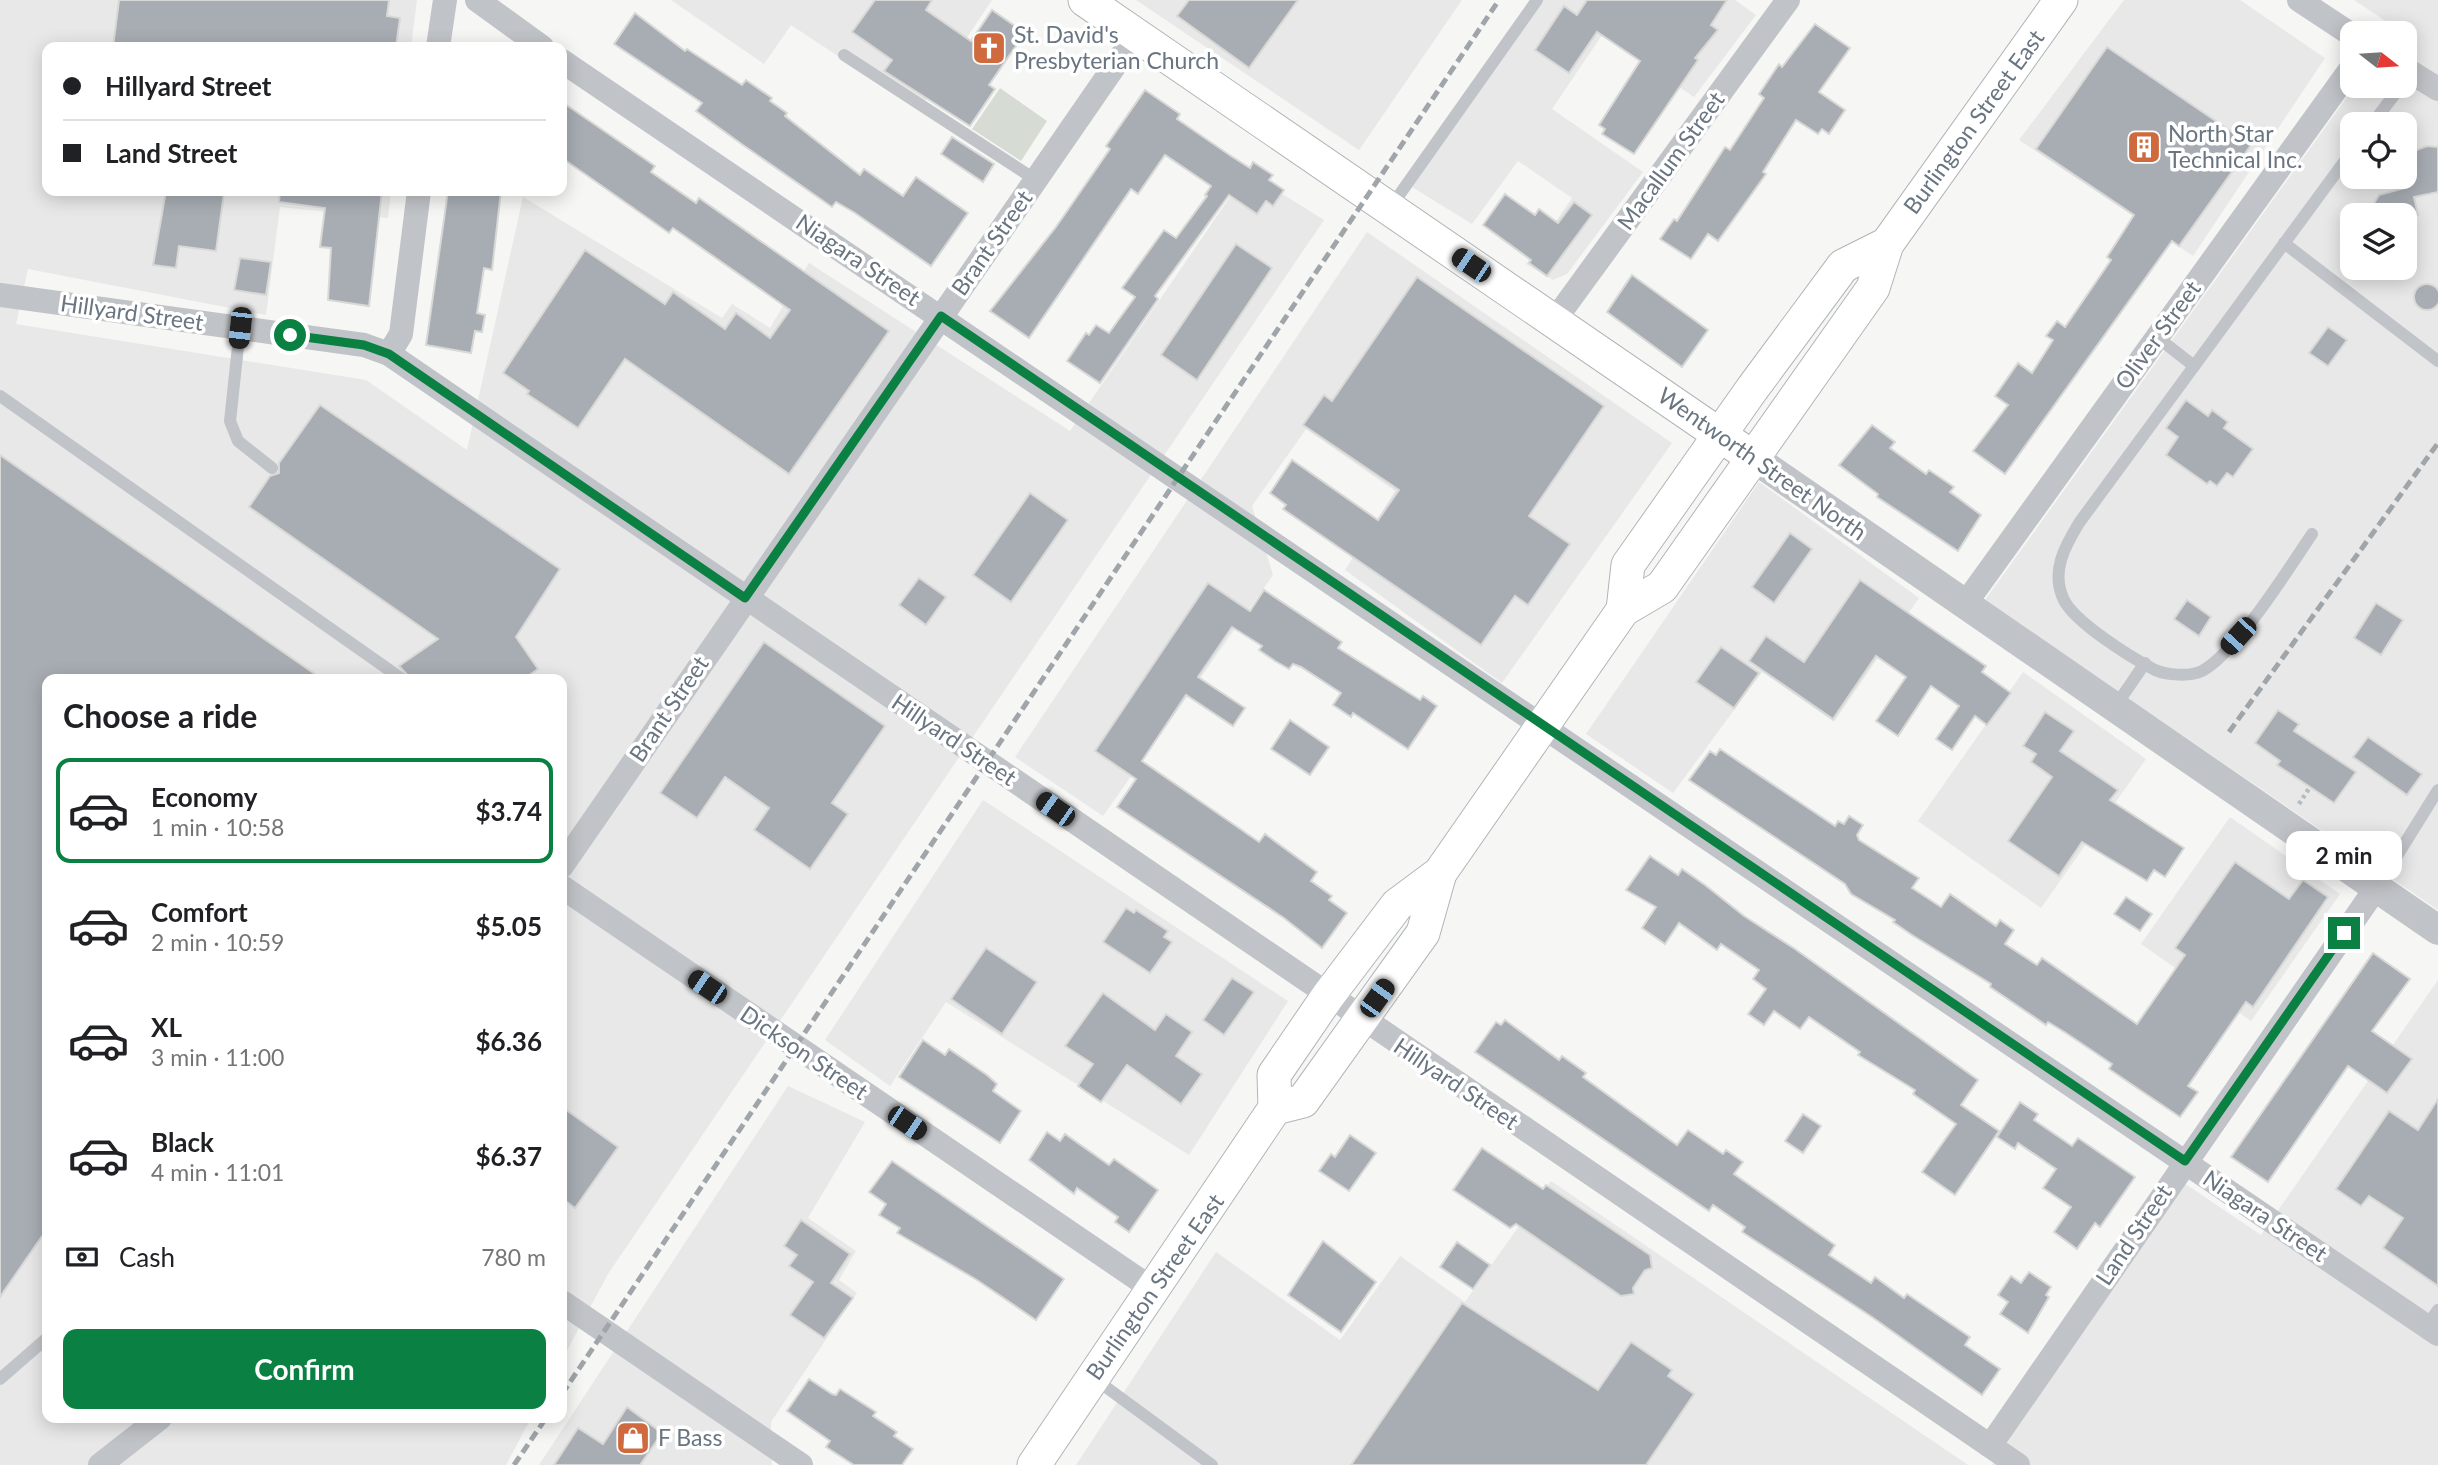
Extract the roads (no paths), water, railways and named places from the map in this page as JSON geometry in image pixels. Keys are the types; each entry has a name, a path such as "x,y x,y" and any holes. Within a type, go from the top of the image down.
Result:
{"main road":[{"name":"Wentworth Street North","path":"1085,0 1752,457"},
{"name":"Burlington Street East","path":"1034,1465 1275,1108 1273,1075 1328,996 1397,905 1440,873 1623,610 1662,587 1873,288 1887,244 2061,0"},
{"name":"Burlington Street East","path":"1623,610 1628,565 1720,435 1843,266 1887,244"},
{"name":"Burlington Street East","path":"1275,1108 1303,1101 1423,933 1440,873"}],"street":[{"path":"439,42 445,0"},
{"path":"477,0 535,42"},
{"name":"Macallum Street","path":"1554,321 1788,0"},
{"path":"2299,0 2340,27"},
{"name":"Brant Street","path":"567,859 1136,35"},
{"name":"Niagara Street","path":"567,64 2185,1161 2434,1323"},
{"path":"2417,81 2438,89"},
{"name":"Oliver Street","path":"1965,604 2340,84"},
{"path":"389,354 401,334 418,196"},
{"name":"Hillyard Street","path":"0,295 364,345 389,354 1361,1020 2018,1465"},
{"name":"Wentworth Street North","path":"1752,457 2438,930"},
{"name":"Land Street","path":"1990,1446 2376,888"},
{"name":"Dickson Street","path":"567,890 1151,1288"},
{"path":"567,1305 801,1465"},
{"path":"100,1465 154,1423"}],"lane":[{"path":"1389,210 1537,0"},
{"path":"844,55 1036,180"},
{"path":"2312,534 2249,624 2202,671 2183,675 2156,671 2088,626 2072,612 2063,598 2058,580 2060,561 2079,523 2340,167"},
{"path":"2284,243 2438,361"},
{"path":"240,328 230,421 238,441 272,468"},
{"path":"2157,337 2194,366"},
{"path":"0,396 395,674"},
{"path":"2115,708 2145,663"},
{"path":"2376,888 2438,790"},
{"path":"0,1379 42,1342"},
{"path":"1092,1377 1212,1465"}],"railway":[{"path":"567,1387 1499,0"},
{"path":"2229,732 2438,443"},
{"path":"514,1465 543,1423"}],"place":[{"name":"St. David's Presbyterian Church","path":"989,48"},
{"name":"North Star Technical Inc.","path":"2144,147"},
{"name":"F Bass","path":"633,1438"}]}
